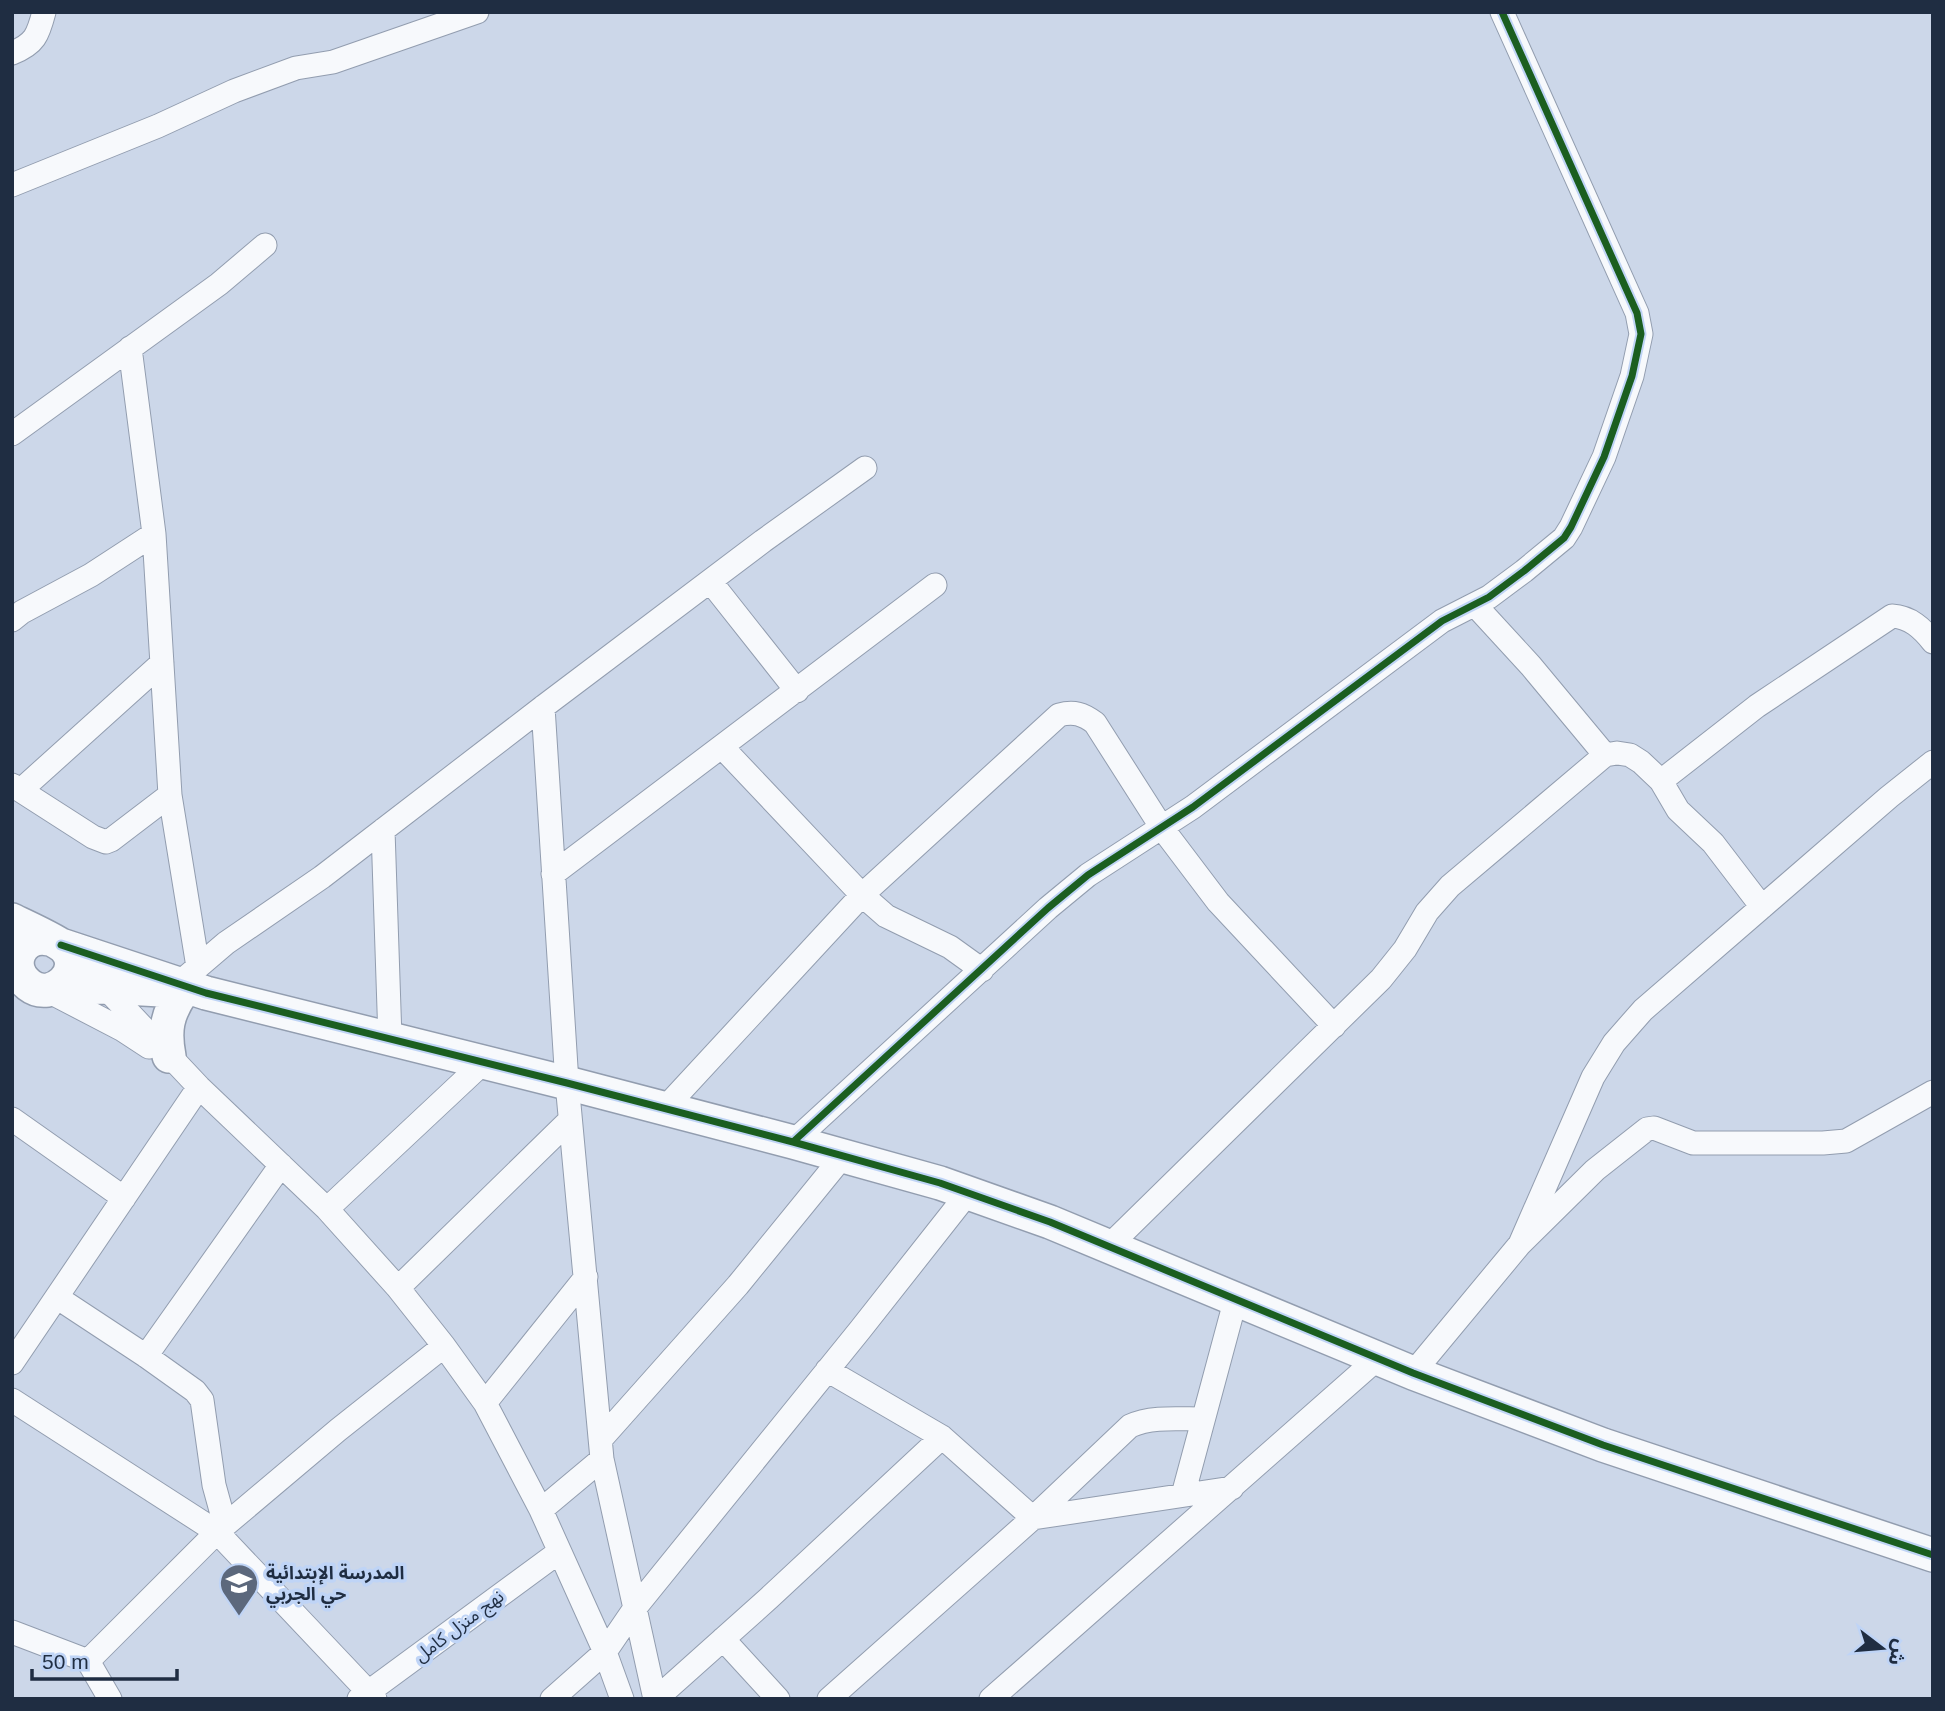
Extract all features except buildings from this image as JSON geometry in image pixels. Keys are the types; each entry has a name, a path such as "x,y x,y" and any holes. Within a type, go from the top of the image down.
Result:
{"street":[{"path":"12,53 31,44 44,12"},
{"path":"793,1142 1088,874 1193,807 1442,621 1489,597 1556,546 1571,527 1604,457 1632,376 1641,334 1637,313 1503,12"},
{"path":"12,185 296,68 333,62 475,13"},
{"path":"12,433 219,284 265,245"},
{"path":"130,348 154,534 170,795 187,985"},
{"path":"173,1060 166,1038 172,1009 187,985 226,943 322,877 710,581 865,468"},
{"path":"12,620 91,575 154,534"},
{"path":"710,581 797,691"},
{"path":"553,874 935,585"},
{"path":"1475,605 1531,666 1605,755"},
{"path":"1661,781 1757,706 1892,616 1911,621 1933,642"},
{"path":"162,663 17,787 93,837 106,842 170,795"},
{"path":"543,707 567,1083 602,1449 655,1699 942,1437"},
{"path":"665,1108 862,895 1059,715 1074,712 1094,723 1162,828 1218,902 1334,1026"},
{"path":"723,748 862,895 886,916 950,947 982,970"},
{"path":"1109,1246 1381,979 1405,949 1427,912 1450,886 1605,755 1630,755 1642,762 1661,781 1678,810 1713,843 1762,907"},
{"path":"1520,1244 1593,1076 1614,1043 1643,1010 1933,762"},
{"path":"383,830 390,1039"},
{"path":"12,920 60,946 106,987 199,1087 327,1209 398,1288 444,1346 485,1403 541,1510 605,1652 622,1699"},
{"path":"27,977 23,947 36,939 187,985 665,1108 940,1183 1050,1222 1413,1373 1603,1445 1933,1555"},
{"path":"27,977 66,981 72,961 60,946"},
{"path":"27,977 106,987 187,985"},
{"path":"27,977 173,1060"},
{"path":"327,1209 484,1062"},
{"path":"12,1363 199,1087"},
{"path":"1413,1373 1520,1244 1595,1170 1647,1129 1654,1128 1693,1143 1846,1141 1933,1093"},
{"path":"12,1119 124,1198"},
{"path":"398,1288 570,1120"},
{"path":"541,1510 602,1449 843,1156"},
{"path":"146,1356 281,1166"},
{"path":"552,1699 605,1652 635,1608 968,1193"},
{"path":"485,1403 586,1277"},
{"path":"58,1298 146,1356 195,1391 202,1400 221,1529"},
{"path":"1183,1495 1236,1298"},
{"path":"88,1661 221,1529 338,1430 444,1346"},
{"path":"991,1699 1378,1358"},
{"path":"827,1370 942,1437 1033,1518"},
{"path":"12,1400 187,1513 221,1529 368,1697"},
{"path":"830,1699 1033,1518 1130,1426 1149,1420 1203,1419"},
{"path":"187,1513 214,1485"},
{"path":"1033,1518 1232,1488"},
{"name":"نهج منزل كامل","path":"368,1697 559,1552"},
{"path":"12,1632 88,1661 110,1699"},
{"path":"723,1639 778,1699"}],"cycle path":[{"path":"793,1142 1048,908 1088,875 1193,807 1442,621 1489,597 1564,538 1571,527 1604,457 1632,376 1641,334 1637,313 1502,12"},
{"path":"61,945 206,993 567,1083 940,1183 1050,1222 1413,1373 1603,1445 1933,1555"}],"place":[{"name":"المدرسة الإبتدائية حي الجربي","path":"239,1617"}]}
